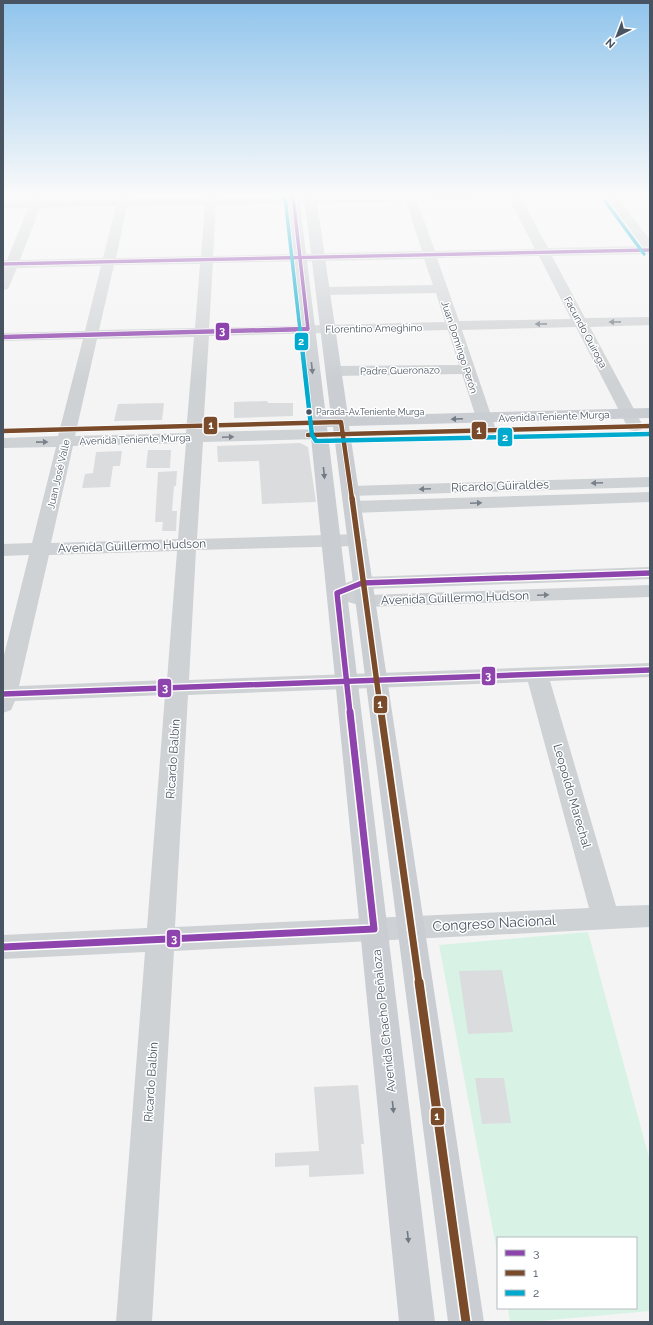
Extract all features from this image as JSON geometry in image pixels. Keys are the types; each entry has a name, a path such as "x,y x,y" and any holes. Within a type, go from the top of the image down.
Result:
{"main road":[{"name":"Avenida Chacho Peñaloza","path":"300,258 308,329 330,428 352,499 466,1322"},
{"name":"Avenida Chacho Peñaloza","path":"318,258 334,372 330,428 331,541 417,1322"},
{"name":"Avenida Teniente Murga","path":"330,428 638,422 650,414"}],"street":[{"name":"Juan José Valle","path":"4,698 41,549 109,258"},
{"path":"3,286 8,264 303,258"},
{"name":"Juan Domingo Perón","path":"430,258 486,424"},
{"name":"Facundo Quiroga","path":"547,258 580,323 638,422"},
{"name":"Ricardo Balbín","path":"134,1322 207,260"},
{"path":"323,291 440,289"},
{"name":"Florentino Ameghino","path":"3,336 650,321"},
{"name":"Padre Gueronazo","path":"334,372 467,369"},
{"name":"Avenida Teniente Murga","path":"3,431 67,435 330,428"},
{"name":"Avenida Teniente Murga","path":"3,443 67,435"},
{"name":"Ricardo Güiraldes","path":"352,499 622,490 650,482"},
{"name":"Ricardo Güiraldes","path":"622,490 650,497"},
{"name":"Avenida Guillermo Hudson","path":"3,550 357,540"},
{"name":"Avenida Guillermo Hudson","path":"337,593 650,573"},
{"name":"Avenida Guillermo Hudson","path":"364,592 650,591"},
{"path":"4,698 177,687 650,670"},
{"name":"Leopoldo Marechal","path":"537,674 606,918"},
{"name":"Congreso Nacional","path":"3,947 650,916"}],"green space":[{"path":"588,932 650,1161 650,1311 529,1322 510,1322 508,1309 637,1309 637,1237 497,1237 497,1252 439,945"}],"building":[{"path":"267,401 268,403 293,403 293,416 234,418 234,402"},
{"path":"164,403 162,420 114,421 118,404"},
{"path":"300,443 308,447 316,502 262,504 259,461 218,462 217,446"},
{"path":"148,450 171,450 170,468 146,468"},
{"path":"122,451 120,466 113,466 110,487 82,488 85,474 93,473 96,452"},
{"path":"177,471 172,511 177,511 176,531 162,531 163,522 155,522 158,472"},
{"path":"502,970 513,1032 468,1034 459,971"},
{"path":"475,1078 504,1078 511,1123 482,1124"},
{"path":"358,1085 364,1144 361,1144 364,1174 309,1177 309,1165 275,1167 275,1153 319,1151 314,1087"}],"transit line":[{"name":"3","path":"3,264 288,258"},
{"name":"2","path":"292,258 312,435 316,441 650,434"},
{"name":"3","path":"3,337 308,329 300,258"},
{"name":"1","path":"3,431 341,422 466,1322"},
{"name":"1","path":"308,435 650,426"},
{"name":"3","path":"3,947 374,929 337,593 362,583 650,573"},
{"name":"3","path":"3,694 650,670"}],"place":[{"name":"Parada-Av.Teniente Murga","path":"309,412"}]}
